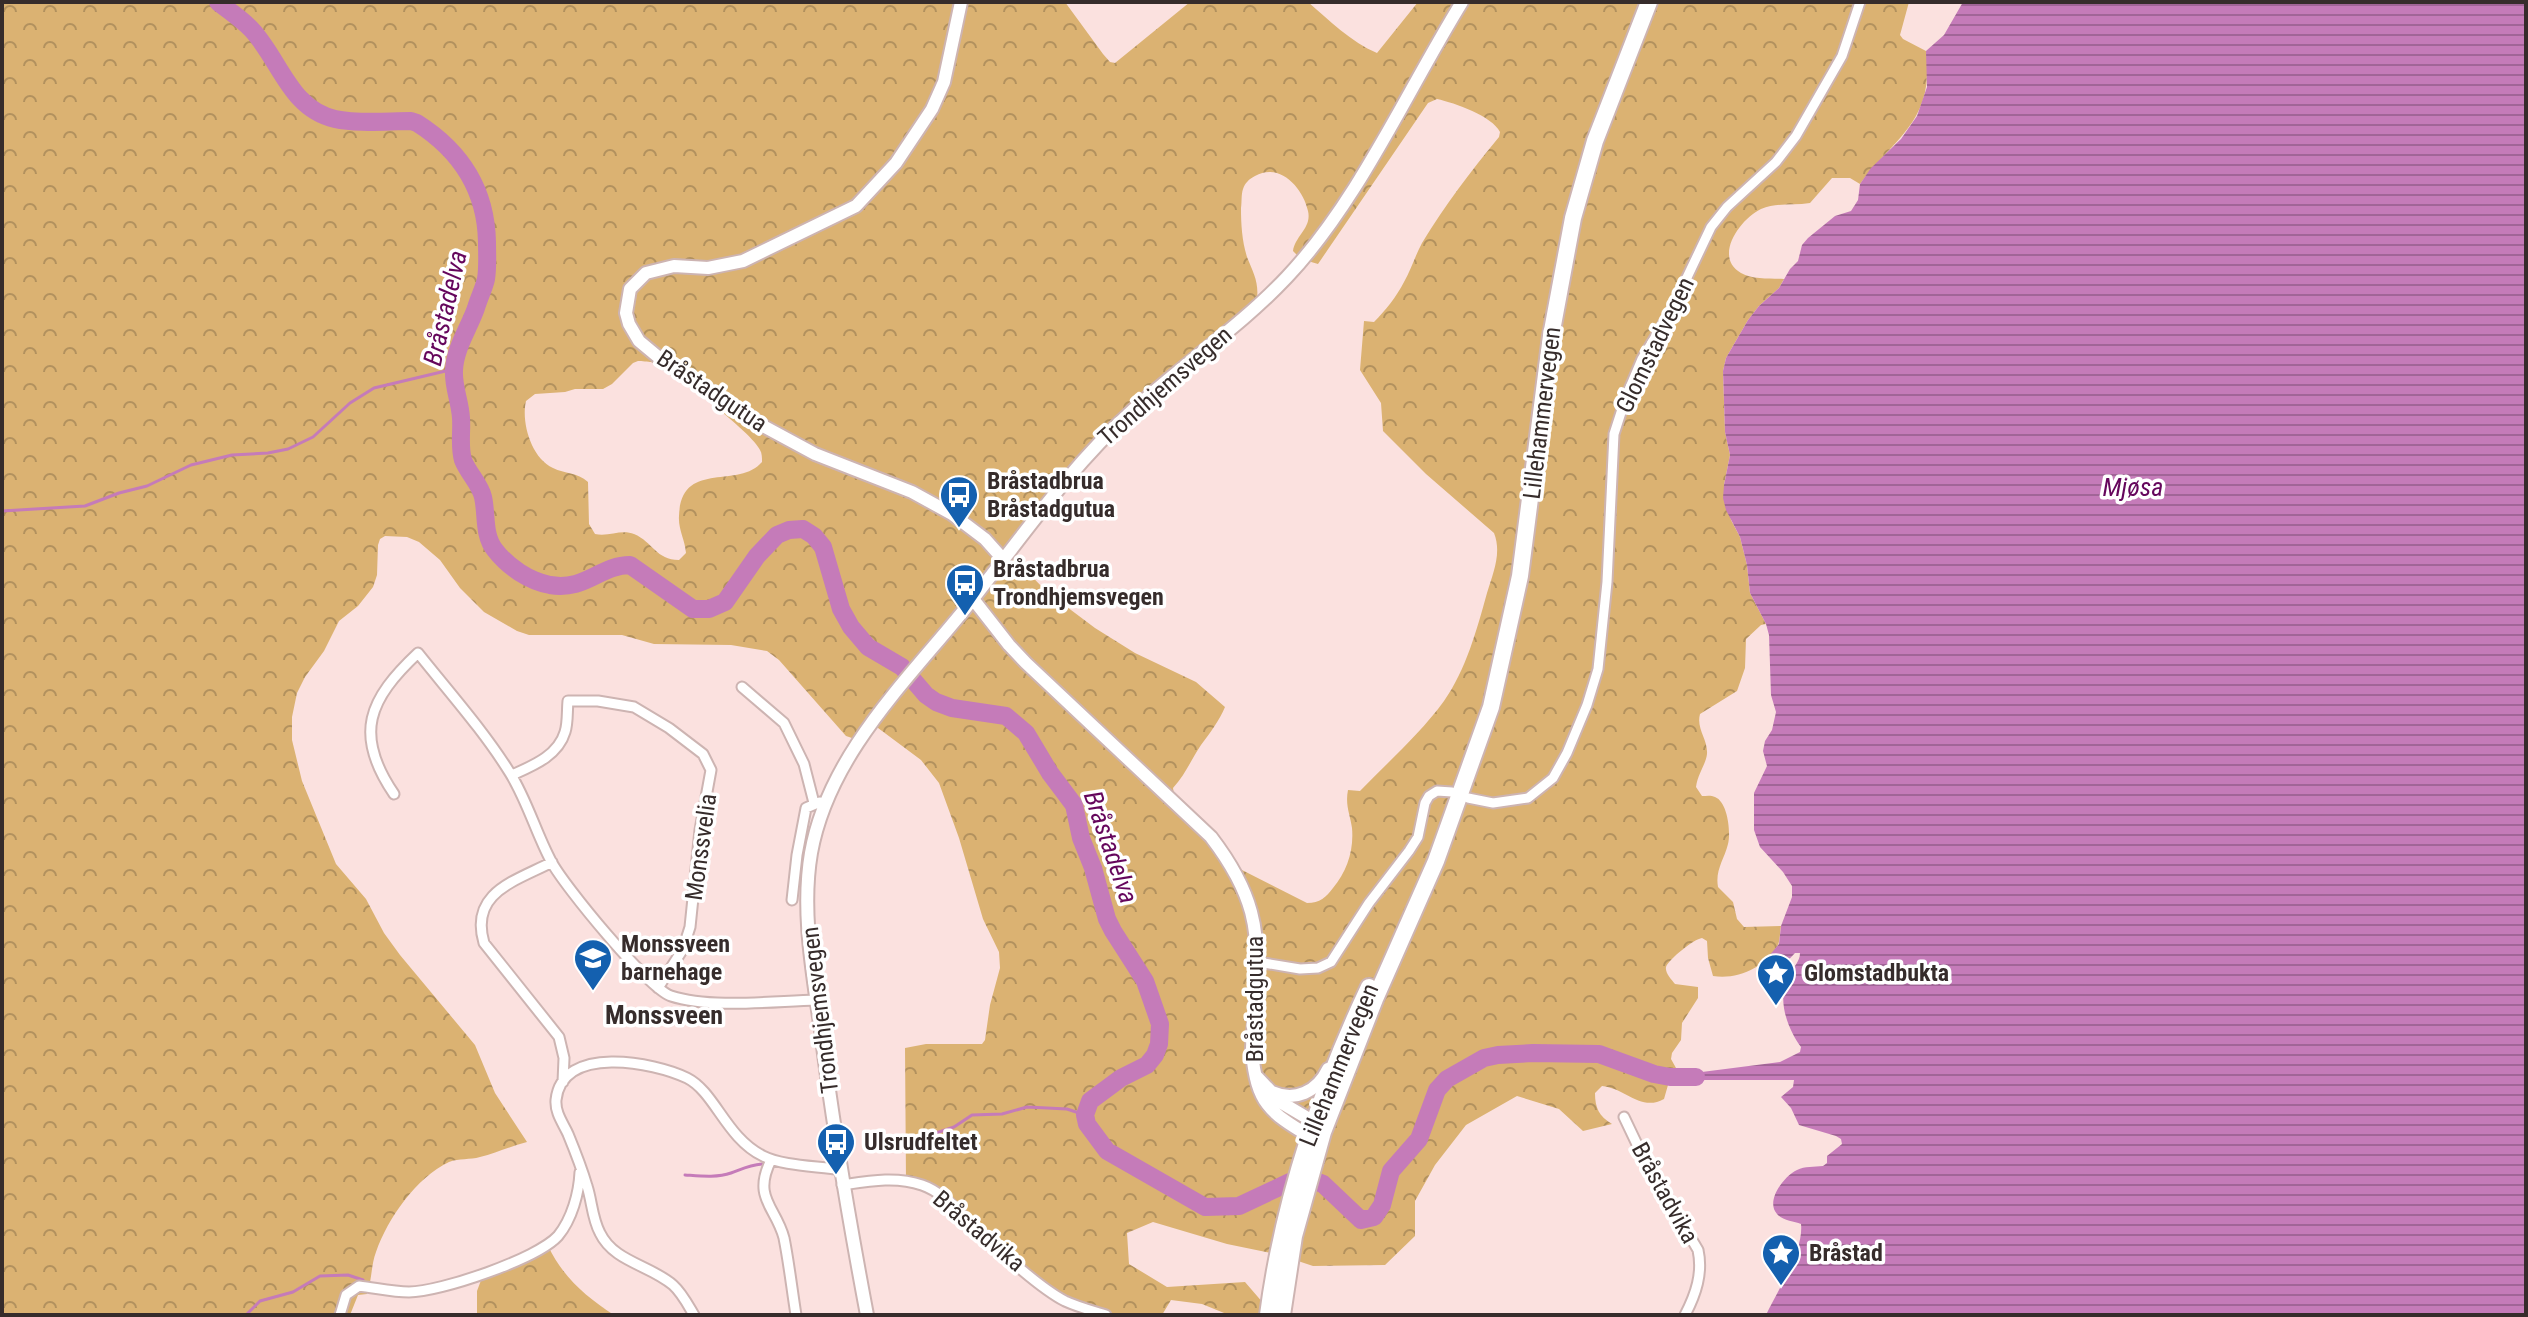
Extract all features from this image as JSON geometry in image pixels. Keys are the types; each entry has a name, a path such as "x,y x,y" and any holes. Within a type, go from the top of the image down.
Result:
{"highway":[{"name":"Lillehammervegen","path":"1315,1130 1436,861 1491,707 1512,619 1527,532 1551,336 1573,218 1595,141 1649,2"},
{"name":"Lillehammervegen","path":"1268,1315 1315,1130 1348,1034 1428,860 1447,828"},
{"name":"Lillehammervegen","path":"1282,1315 1289,1235"}],"main road":[{"name":"Bråstadgutua","path":"961,2 944,82 932,109 896,163 856,206 743,261 708,268 674,266 646,273 630,289 626,313 639,341 663,361 727,403 789,442 912,492 952,514 985,539 1002,558"},
{"name":"Trondhjemsvegen","path":"867,1315 842,1185 816,1000 807,901 811,852 821,802 878,716 973,599 1002,558 1106,436 1181,368 1257,307 1291,272 1347,197 1462,2"},
{"name":"Bråstadgutua","path":"973,599 1026,663 1211,837 1232,864 1244,888 1257,937 1252,1044 1261,1096 1277,1116 1315,1130"},
{"path":"1272,1092 1298,1096 1317,1085 1348,1034"},
{"name":"Bråstadgutua","path":"1257,1077 1315,1130"}],"street":[{"name":"Glomstadvegen","path":"1468,798 1493,803 1528,798 1553,778 1577,732 1598,669 1607,582 1614,434 1633,380 1671,311 1711,227 1727,207 1776,162 1796,136 1842,56 1860,2"},
{"path":"394,794 377,764 371,736 372,717 382,691 418,653 512,775 552,862 565,883 658,988 668,996 711,1003 816,1000"},
{"path":"742,687 784,723 821,802"},
{"name":"Monssvelia","path":"512,775 540,762 557,746 565,733 568,701 598,701 634,707 703,754 711,770 699,840 690,927 683,949 658,988"},
{"path":"1258,962 1300,969 1318,968 1331,962 1369,903 1418,837 1429,796 1437,791 1452,792"},
{"name":"Trondhjemsvegen","path":"792,900 806,808 821,802"},
{"path":"552,862 498,890 487,900 481,912 480,928 484,943 563,1046 563,1082 556,1101 558,1115 581,1169 599,1231 616,1253 673,1285 694,1315"},
{"path":"563,1082 577,1070 606,1060 661,1069 689,1079 701,1089 740,1141 771,1160 841,1170"},
{"name":"Bråstadvika","path":"1624,1117 1644,1159 1698,1250 1701,1264 1699,1278 1685,1315"},
{"path":"771,1160 764,1182 765,1196 783,1235 796,1315"},
{"path":"340,1315 346,1295 359,1286 410,1292 429,1289 498,1268 542,1247 557,1237 565,1226 579,1190 581,1169"},
{"name":"Bråstadvika","path":"842,1185 898,1180 926,1186 1056,1295 1077,1306 1106,1315"}],"green space":[{"path":"2,2 1065,2 1103,54 1115,63 1190,2 1308,2 1349,37 1377,53 1418,2 1909,2 1900,35 1926,51 1927,75 1920,108 1903,135 1860,184 1850,178 1832,178 1810,203 1761,209 1738,229 1729,248 1729,258 1741,273 1756,278 1784,279 1748,320 1726,358 1723,371 1725,432 1730,455 1724,485 1731,520 1740,537 1747,565 1750,593 1766,624 1746,639 1745,668 1737,691 1700,714 1707,754 1696,787 1702,796 1719,800 1726,811 1729,839 1717,881 1718,887 1733,902 1737,919 1744,927 1781,926 1779,943 1773,953 1759,966 1741,974 1713,976 1707,941 1702,938 1682,950 1666,967 1675,984 1698,987 1698,998 1682,1023 1681,1040 1671,1059 1676,1068 1694,1073 1696,1080 1668,1085 1664,1099 1648,1103 1602,1086 1595,1093 1596,1103 1601,1115 1612,1124 1583,1131 1559,1109 1517,1096 1466,1125 1435,1165 1415,1201 1415,1236 1385,1265 1313,1266 1153,1222 1127,1233 1129,1264 1167,1287 1245,1282 1270,1311 1270,1315 1229,1315 1202,1304 1171,1300 1162,1315 1097,1315 1054,1294 951,1200 906,1182 905,1048 926,1044 982,1044 1000,968 999,952 983,919 939,783 921,760 874,725 852,738 846,736 779,660 767,651 731,645 654,644 622,635 529,635 484,612 460,588 440,560 419,542 407,537 385,536 378,545 377,575 373,587 358,606 339,621 297,693 292,717 292,740 302,781 336,864 366,899 400,955 475,1045 495,1093 527,1142 480,1157 449,1162 425,1178 405,1200 388,1226 374,1257 367,1294 358,1295 350,1315 2,1315","holes":["1437,99 1481,116 1496,126 1499,137 1431,229 1394,298 1374,322 1364,321 1360,370 1381,403 1383,431 1426,474 1494,533 1496,563 1470,649 1452,689 1425,725 1360,791 1348,790 1347,805 1352,828 1348,860 1342,875 1328,894 1319,901 1307,903 1238,868 1174,794 1173,788 1225,707 1196,682 1135,653 1095,628 1047,592 1010,554 1105,436 1257,299 1256,282 1245,251 1242,227 1242,194 1248,181 1273,172 1296,186 1309,217 1293,251 1301,259 1318,264 1428,103","638,361 651,362 691,388 743,430 762,454 762,462 752,470 700,481 689,487 682,498 679,516 686,553 679,560 665,557 634,534 595,534 589,524 588,482 545,463 529,439 525,419 526,401 535,394 603,389"]},
{"path":"548,1246 576,1285 614,1315 477,1315 477,1291 483,1275"}],"water":[{"name":"Mjøsa","path":"1963,2 2526,2 2526,1315 1766,1315 1789,1271 1801,1235 1801,1224 1777,1214 1773,1202 1775,1196 1792,1173 1803,1168 1823,1166 1827,1163 1827,1156 1842,1144 1836,1136 1799,1125 1791,1108 1781,1097 1793,1087 1794,1080 1696,1080 1694,1073 1780,1062 1800,1052 1801,1047 1791,1031 1783,1003 1785,984 1800,953 1795,953 1778,971 1767,972 1764,968 1768,957 1779,944 1781,926 1792,897 1792,886 1760,847 1754,830 1754,793 1767,766 1763,751 1776,712 1771,695 1769,635 1750,593 1740,537 1723,498 1730,455 1725,432 1723,371 1726,358 1748,320 1779,288 1798,261 1802,245 1835,216 1851,211 1858,200 1860,184 1871,168 1901,139 1917,116 1927,87 1926,51 1944,35"}],"waterway":[{"name":"Bråstadelva","path":"218,2 252,30 287,82 307,105 320,114 344,121 417,123 458,159 476,189 486,223 486,279 457,354 454,370 463,460 481,492 491,544 506,562 534,580 563,586 630,565 693,609 709,609 725,602 757,556 777,535 803,529 823,547 841,609 868,647 902,667 936,702 952,708 1006,716 1026,733 1074,805 1081,838 1107,919 1145,981 1160,1024 1159,1044 1147,1065 1121,1078 1090,1101 1085,1115 1087,1124 1107,1151 1205,1207 1239,1206 1290,1182 1310,1179 1323,1184 1361,1220 1374,1217 1382,1205 1391,1171 1419,1139 1437,1090 1447,1079 1484,1058 1533,1053 1599,1054 1654,1074 1696,1077"},
{"path":"2,511 85,506 147,486 191,465 232,455 288,449 313,437 350,403 374,388 454,369"},
{"path":"936,1133 954,1127 972,1115 1002,1114 1027,1107 1067,1109 1085,1115"},
{"path":"685,1175 720,1176 762,1164"},
{"path":"246,1315 260,1301 293,1292 320,1276 348,1275 363,1280"}],"place":[{"name":"Bråstadbrua Bråstadgutua","path":"959,529"},
{"name":"Bråstadbrua Trondhjemsvegen","path":"965,617"},
{"name":"Monssveen barnehage","path":"593,992"},
{"name":"Glomstadbukta","path":"1776,1007"},
{"name":"Ulsrudfeltet","path":"836,1176"},
{"name":"Bråstad","path":"1781,1287"}],"district":[{"name":"Monssveen","path":"664,1015"}]}
